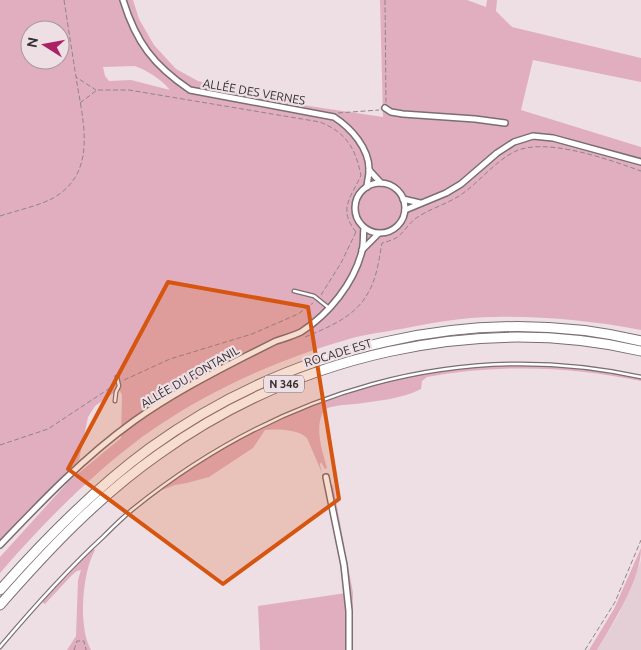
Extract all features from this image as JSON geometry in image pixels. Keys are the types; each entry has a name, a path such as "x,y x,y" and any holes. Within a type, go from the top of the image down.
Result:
{"highway":[{"name":"ROCADE EST","path":"0,590 67,519 102,486 145,452 203,413 237,395 293,370 360,348 403,339 465,330 557,329 593,332 641,341"},
{"name":"ROCADE EST","path":"0,605 74,526 114,489 145,464 221,414 296,379 330,367 380,354 426,344 465,340 549,338 600,343 641,351"}],"street":[{"name":"ALLÉE DES VERNES","path":"123,0 130,24 154,62 190,90 334,116"},
{"path":"385,108 391,112 403,114 475,118 505,123"},
{"path":"334,116 347,126 364,150 369,170 366,187"},
{"path":"405,210 461,184 497,153 514,142 532,136 553,138 641,162"},
{"path":"369,170 382,184 394,188 403,199 405,210 403,218 393,230 378,234 364,228 356,215 355,207 360,192 366,187 382,184"},
{"path":"403,199 421,204"},
{"name":"ALLÉE DU FONTANIL","path":"0,545 52,490 97,450 134,422 170,397 203,378 256,351 302,331 329,308 345,288 362,250 364,228"},
{"name":"ALLÉE DU FONTANIL","path":"362,250 378,234"},
{"path":"326,477 344,565 349,611 349,650"}],"lane":[{"path":"294,291 314,296 329,308"},
{"path":"0,647 39,602 84,555 133,509 198,461 262,425 308,405 368,384 430,371 471,366 534,364 579,366 611,370 641,377"},
{"path":"115,401 119,383 117,377"}],"path":[{"path":"0,216 54,198 66,189 77,174 84,158 85,144 80,103 64,0"},
{"path":"334,116 342,111 380,110 385,108 387,102 385,0"},
{"path":"76,77 97,90 146,91 235,109 320,122 333,127 350,142 357,156 361,175 347,202 347,216 351,226 363,237"},
{"path":"80,103 97,90"},
{"path":"303,337 337,323 354,311 368,293 376,272 382,243 396,238 416,219 461,194 514,152 530,147 549,146 596,157 641,171"},
{"path":"0,445 48,429 119,383 177,357 252,334 298,314 318,299 330,283 356,232"},
{"path":"585,650 614,602 641,540"},
{"path":"74,650 77,641 81,640 84,641 86,650"}],"highlighted area":[{"path":"168,282 308,307 339,499 223,584 68,469"}],"shaded area":[{"path":"0,0 133,0 139,19 154,45 176,69 198,81 262,99 383,117 380,0 467,0 486,7 487,0 497,0 496,11 512,27 641,58 641,82 533,60 521,110 641,147 641,330 550,318 471,318 349,339 268,367 215,392 142,437 68,501 0,573 0,557 68,482 121,438 122,395 119,389 95,406 88,417 79,460 0,541","holes":["135,66 163,82 170,90 131,80 109,81 105,76 103,67"]},
{"path":"511,365 593,370 641,378 641,381 588,372 534,368 481,370 427,377 422,381 421,389 405,395 380,401 335,406 324,410 319,431 327,468 325,469 321,462 320,465 331,508 347,592 347,650 260,650 258,606 346,593 322,473 307,438 293,431 265,430 253,448 209,477 162,490 193,467 258,429 329,399 402,378 439,371"},
{"path":"329,485 333,485 353,593 352,650 350,650 350,596"},
{"path":"641,548 636,573 625,600 597,650 589,650 614,609"},
{"path":"93,549 95,550 87,572 83,600 84,628 91,650 67,650 76,636 78,580 81,570 72,575 45,604 42,602"},
{"path":"641,561 641,650 597,650 619,614"}]}
